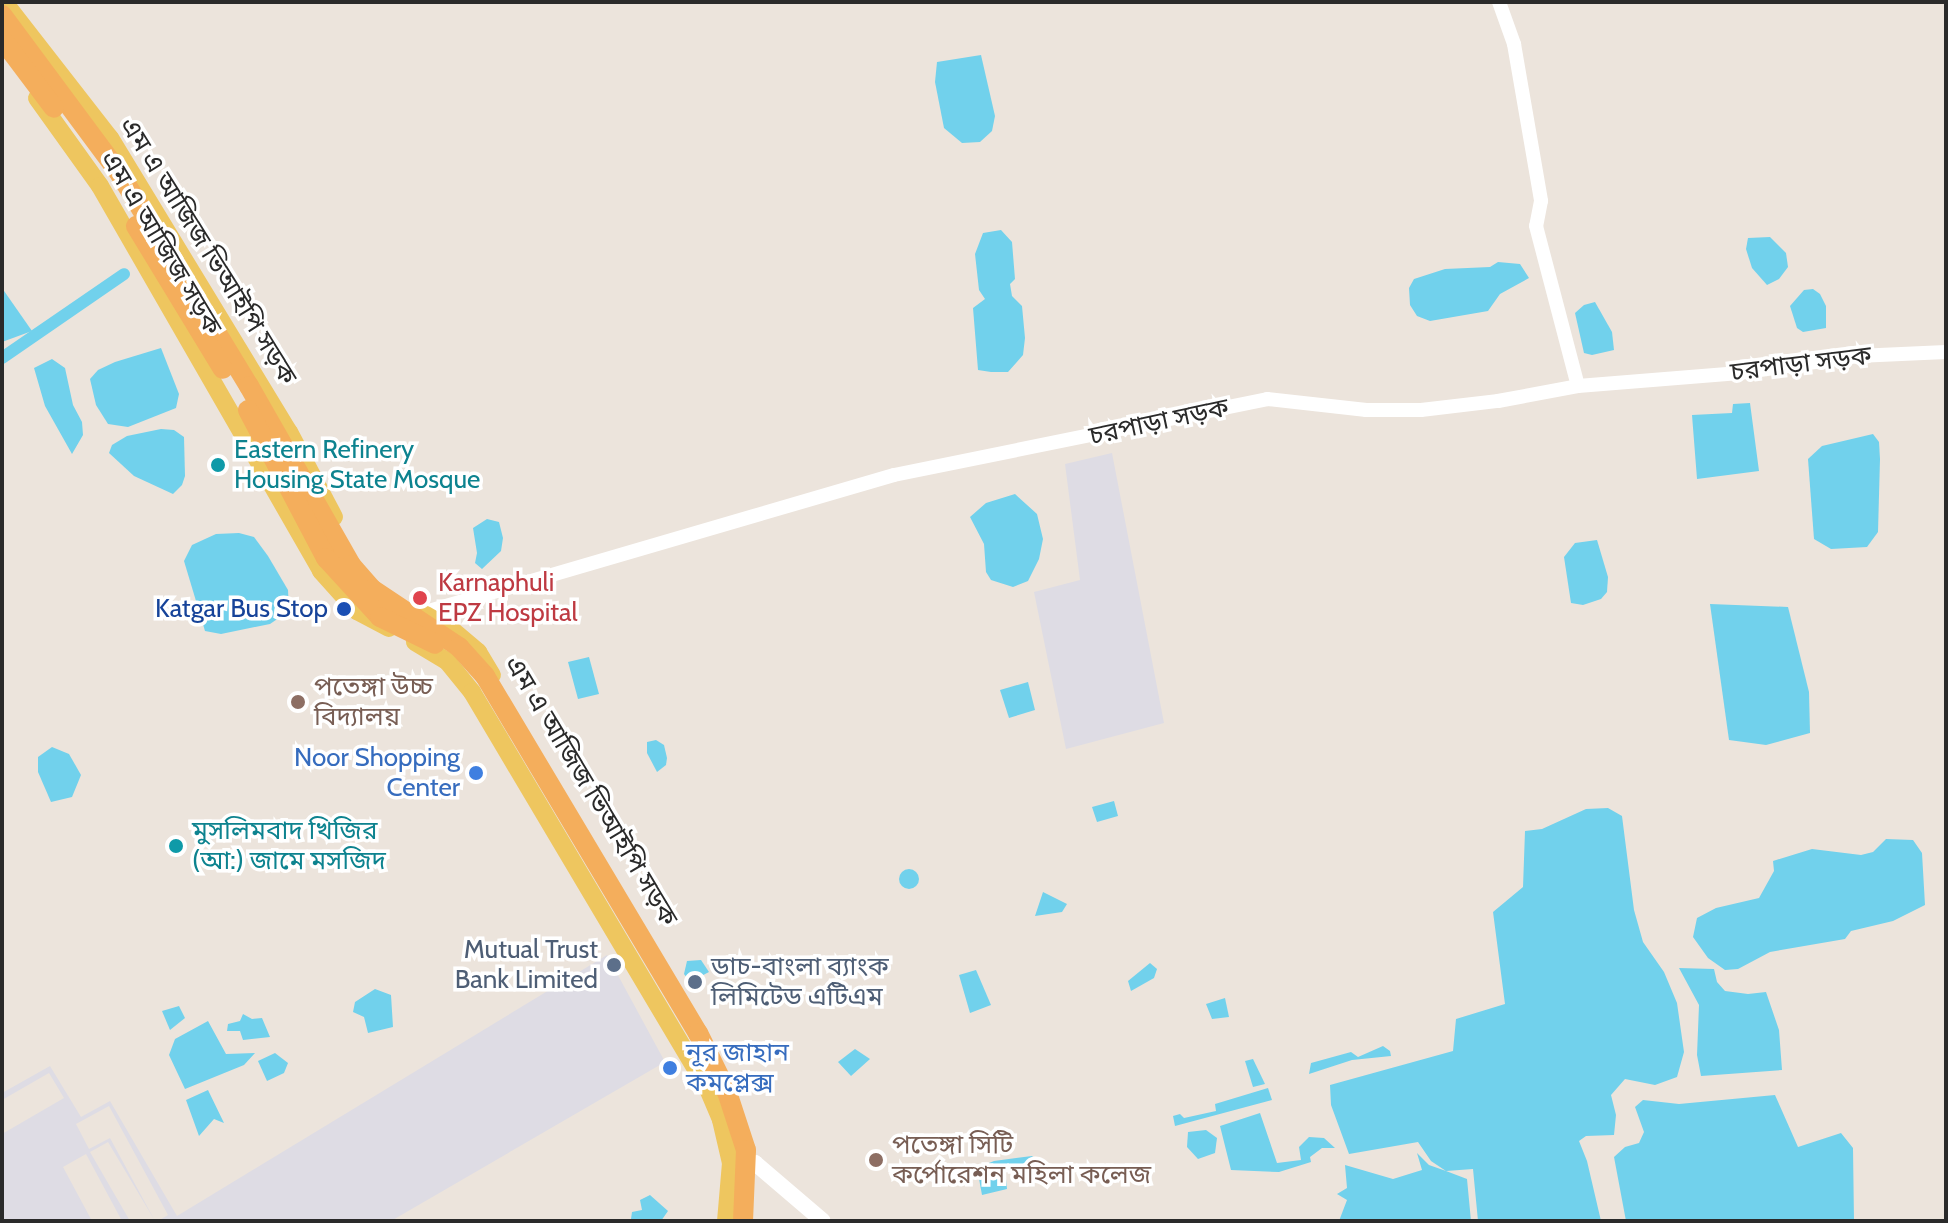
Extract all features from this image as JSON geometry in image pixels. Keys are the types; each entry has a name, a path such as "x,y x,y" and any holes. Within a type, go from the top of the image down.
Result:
{"highway":[{"path":"2,15 128,188 249,386 351,565 372,589 459,647 485,676 698,1033 727,1092 746,1150 743,1221"},
{"path":"2,39 109,182 237,392 326,558 380,617 434,643 473,680 717,1090 741,1163 734,1221"}],"main road":[{"name":"এম এ আজিজ ভিআইপি সড়ক","path":"4,2 110,138 289,432 357,557 377,582 452,630 478,652 502,690 714,1049 734,1090 750,1221"},
{"name":"এম এ আজিজ সড়ক","path":"2,51 100,186 321,571 357,611 375,623"},
{"name":"এম এ আজিজ ভিআইপি সড়ক","path":"375,623 396,630 447,661 493,725 708,1089 741,1163 726,1221"},
{"path":"741,1163 823,1221"}],"street":[{"path":"1499,2 1514,44 1541,201 1536,226 1578,386"},
{"name":"চরপাড়া সড়ক","path":"396,630 420,611 894,475 1267,399 1366,410 1421,410 1578,386 1739,373 1857,356 1946,352"}],"shaded area":[{"path":"1112,453 1164,723 1066,749 1034,592 1080,580 1065,464"},
{"path":"607,955 665,1062 391,1221 158,1221 168,1215 109,1106 76,1124 89,1149 110,1138 155,1221 108,1142 90,1152 130,1221 122,1221 86,1154 63,1167 92,1221 2,1221 2,1134 64,1098 49,1073 2,1100 2,1093 50,1066 81,1117 110,1101 177,1216"}],"water":[{"path":"981,55 995,116 992,131 980,142 962,143 944,128 935,82 937,62"},
{"path":"1001,230 1012,242 1015,279 1010,284 1012,296 1022,306 1025,338 1023,355 1008,372 991,372 978,370 973,308 985,299 979,290 975,254 983,233"},
{"path":"1770,237 1786,253 1788,267 1779,279 1767,285 1752,268 1746,249 1748,238"},
{"path":"1498,262 1520,264 1529,278 1500,294 1488,311 1430,321 1417,316 1410,305 1409,288 1414,279 1445,269 1490,267"},
{"path":"2,288 32,331 2,342"},
{"path":"1813,289 1820,294 1826,306 1826,328 1803,332 1797,328 1790,306 1804,290"},
{"path":"1595,302 1612,332 1614,350 1592,355 1584,353 1575,313 1584,305"},
{"path":"161,348 179,394 176,408 128,427 108,424 96,405 90,379 98,370 115,362"},
{"path":"52,359 65,368 73,405 82,422 83,435 72,454 45,406 34,368"},
{"path":"1750,403 1759,471 1697,479 1692,415 1732,413 1733,404"},
{"path":"161,429 174,430 184,437 185,476 182,485 173,494 134,476 109,453 112,445 127,436"},
{"path":"1873,434 1879,442 1880,459 1878,532 1867,547 1831,549 1814,539 1808,459 1822,446"},
{"path":"1015,494 1037,514 1043,539 1039,559 1028,581 1013,587 991,580 986,572 984,544 970,517 986,503"},
{"path":"487,519 499,522 503,538 501,551 482,569 475,563 477,553 473,528"},
{"path":"239,533 254,537 268,556 288,590 289,611 270,624 221,634 205,631 184,561 192,545 216,534"},
{"path":"1597,540 1608,577 1607,592 1601,599 1583,605 1571,603 1564,557 1575,543"},
{"path":"1710,604 1788,607 1809,692 1810,733 1766,745 1729,740"},
{"path":"589,657 599,694 578,699 568,662"},
{"path":"1028,682 1035,710 1009,718 1000,690"},
{"path":"656,740 664,745 667,758 666,765 657,772 647,753 647,742"},
{"path":"52,747 69,754 81,775 72,797 51,802 38,772 38,757"},
{"path":"1114,801 1118,816 1097,822 1092,807"},
{"path":"1608,808 1622,816 1634,910 1643,942 1664,972 1677,1003 1684,1052 1677,1077 1655,1085 1625,1079 1611,1095 1616,1115 1614,1135 1586,1136 1579,1141 1587,1161 1601,1221 1478,1221 1473,1169 1446,1171 1431,1161 1418,1142 1349,1154 1331,1105 1330,1085 1453,1051 1456,1019 1505,1004 1493,912 1523,887 1525,831 1542,829 1586,809"},
{"path":"1886,839 1913,840 1922,853 1925,905 1893,921 1851,931 1845,939 1770,952 1738,969 1725,970 1708,958 1693,937 1697,918 1716,908 1759,898 1774,871 1773,861 1812,849 1861,855 1873,852"},
{"path":"909,869 916,872 919,879 916,886 909,889 902,886 899,879 902,872"},
{"path":"1043,892 1067,904 1062,912 1035,916"},
{"path":"701,960 709,972 690,982 684,974 687,961"},
{"path":"1150,963 1157,969 1154,978 1131,991 1128,981"},
{"path":"1679,968 1714,969 1717,982 1725,991 1748,994 1766,992 1779,1030 1782,1070 1701,1076 1697,1055 1699,1005"},
{"path":"976,970 991,1005 970,1013 959,975"},
{"path":"375,989 391,995 393,1027 368,1033 364,1017 353,1012 355,1002"},
{"path":"1225,998 1229,1017 1212,1019 1206,1004"},
{"path":"179,1006 185,1018 170,1030 162,1011"},
{"path":"243,1014 252,1019 262,1018 270,1037 243,1040 240,1031 227,1031 228,1024 240,1021"},
{"path":"208,1021 226,1054 255,1053 244,1065 185,1089 169,1055 175,1039"},
{"path":"1383,1046 1391,1056 1352,1060 1309,1074 1311,1063 1351,1052 1358,1057"},
{"path":"855,1049 870,1059 851,1076 838,1062"},
{"path":"275,1053 288,1063 284,1073 267,1081 258,1061"},
{"path":"1253,1059 1265,1084 1253,1087 1245,1061"},
{"path":"1268,1088 1272,1100 1175,1126 1173,1116 1180,1114 1184,1118 1216,1111 1215,1104"},
{"path":"208,1090 224,1123 214,1119 199,1136 186,1100"},
{"path":"1775,1095 1798,1147 1841,1133 1853,1148 1854,1221 1626,1221 1614,1157 1625,1147 1639,1143 1644,1132 1635,1107 1643,1100 1679,1104"},
{"path":"1260,1113 1277,1163 1301,1160 1299,1147 1309,1137 1324,1138 1335,1148 1322,1148 1310,1157 1311,1162 1279,1172 1231,1170 1220,1126"},
{"path":"1206,1130 1217,1138 1215,1153 1198,1159 1187,1147 1188,1132"},
{"path":"1417,1153 1429,1165 1467,1179 1471,1221 1339,1221 1347,1200 1337,1194 1347,1188 1345,1165 1393,1179 1422,1170"},
{"path":"1032,1156 1039,1162 1005,1169 1007,1189 982,1195 977,1168 994,1161"},
{"path":"650,1195 668,1211 661,1221 631,1219 632,1212 642,1210 640,1200"}],"waterway":[{"path":"2,358 124,274"}],"place":[{"name":"Eastern Refinery Housing State Mosque","path":"218,465"},
{"name":"Karnaphuli EPZ Hospital","path":"420,598"},
{"name":"Katgar Bus Stop","path":"344,609"},
{"name":"পতেঙ্গা উচ্চ বিদ্যালয়","path":"298,702"},
{"name":"Noor Shopping Center","path":"476,773"},
{"name":"মুসলিমবাদ খিজির (আ:) জামে মসজিদ","path":"176,846"},
{"name":"Mutual Trust Bank Limited","path":"614,965"},
{"name":"ডাচ-বাংলা ব্যাংক লিমিটেড এটিএম","path":"695,982"},
{"name":"নূর জাহান কমপ্লেক্স","path":"670,1068"},
{"name":"পতেঙ্গা সিটি কর্পোরেশন মহিলা কলেজ","path":"876,1160"}]}
